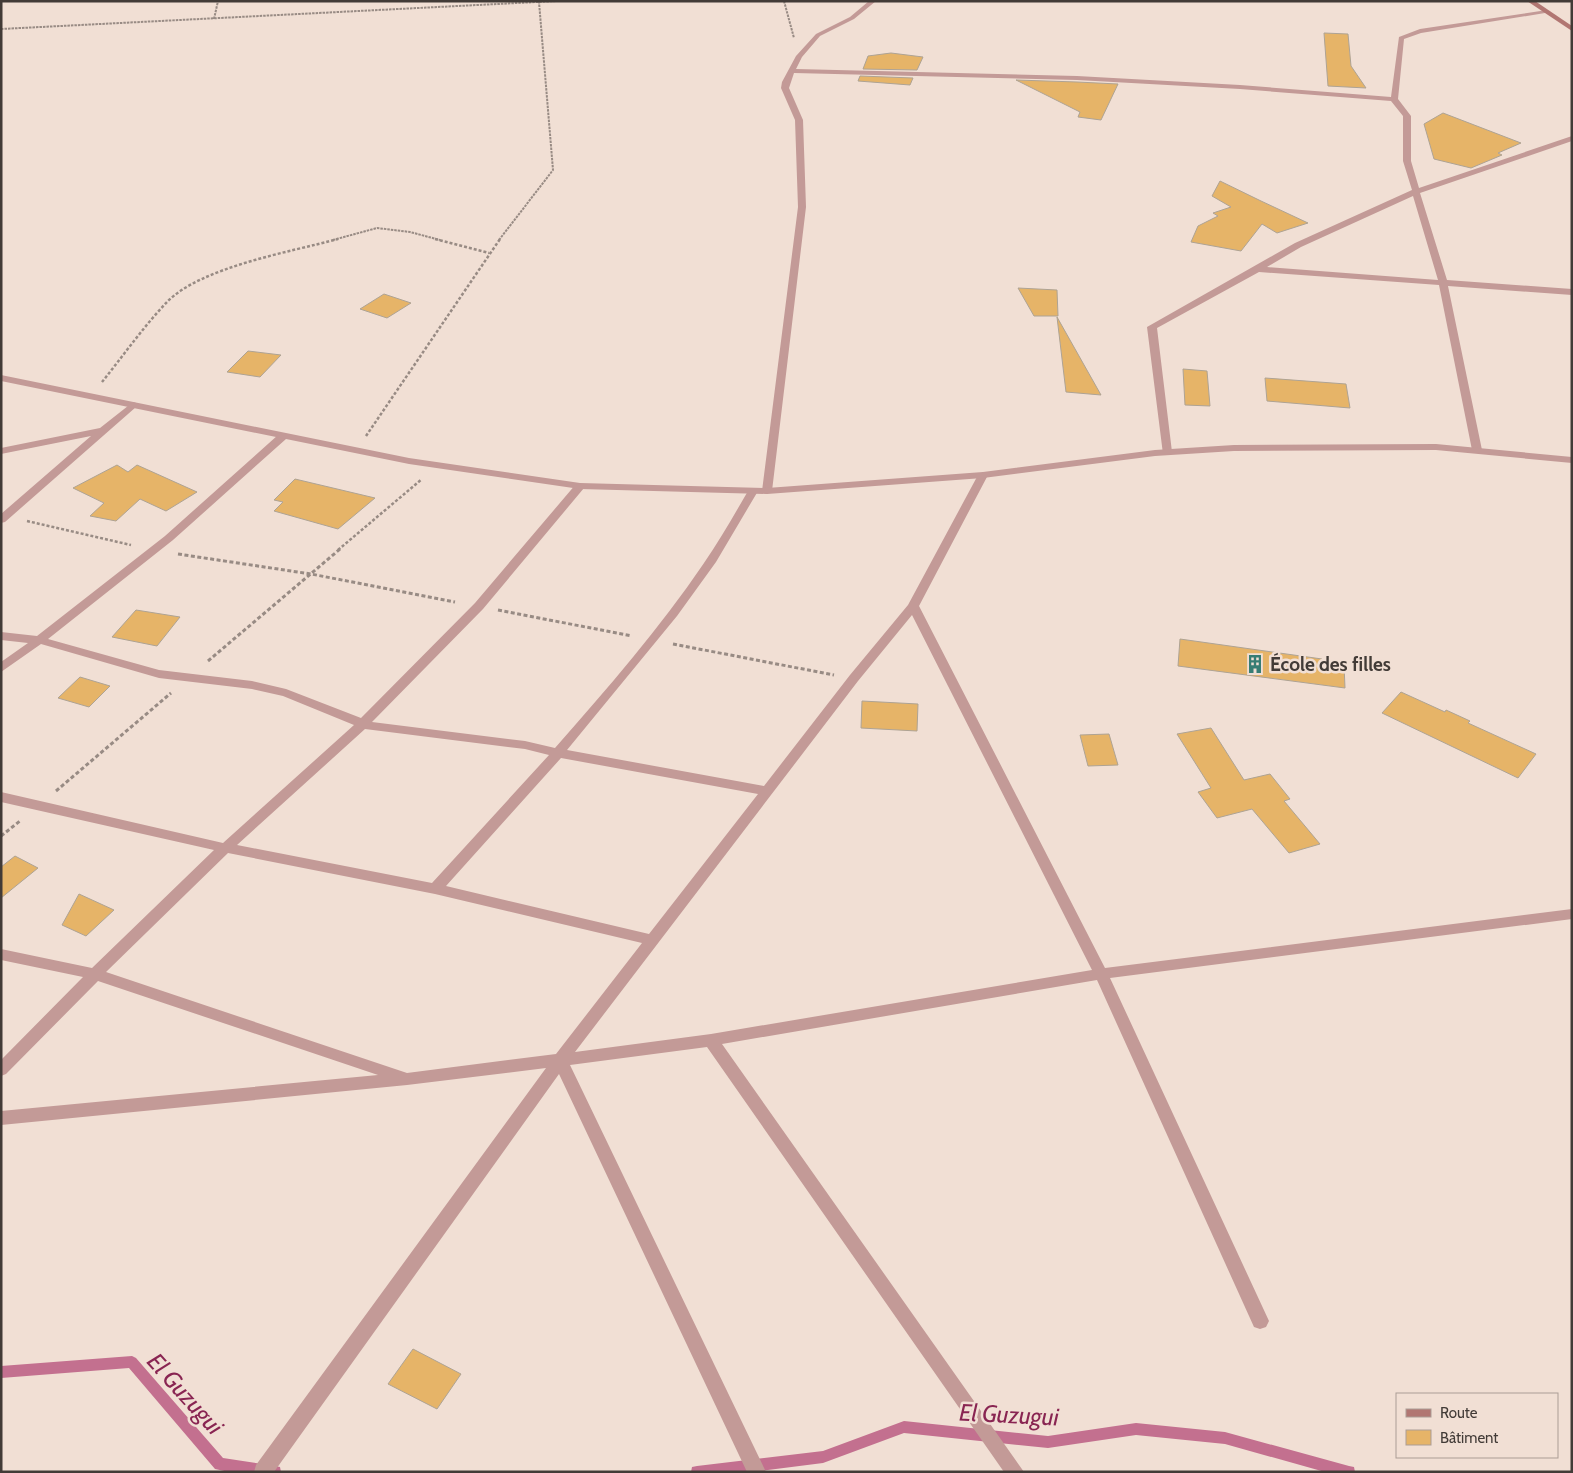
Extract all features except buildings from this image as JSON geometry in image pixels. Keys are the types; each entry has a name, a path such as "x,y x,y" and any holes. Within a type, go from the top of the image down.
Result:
{"main road":[{"path":"1530,1 1572,29"}],"street":[{"path":"768,491 802,208 799,120 785,88 786,82 799,56 818,35 852,18 873,1"},
{"path":"1477,450 1443,283 1407,161 1406,116 1394,99 1401,38 1420,31 1545,11"},
{"path":"792,71 1077,78 1394,99"},
{"path":"1167,452 1150,328 1298,245 1417,191 1572,138"},
{"path":"1258,269 1572,292"},
{"path":"1,378 438,466 580,486 768,491 983,475 1167,452 1234,448 1436,446 1572,460"},
{"path":"4,518 133,405"},
{"path":"1,451 104,431"},
{"path":"1,668 153,551 282,436"},
{"path":"263,1472 560,1060 854,678 914,606 983,475"},
{"path":"1,1070 94,974 226,848 363,724 478,606 580,486"},
{"path":"435,889 559,753 654,640 706,570 753,491"},
{"path":"914,606 1101,974 1260,1321"},
{"path":"1,636 39,640 159,674 252,684 286,693 363,724 400,731 525,745 559,753 767,791"},
{"path":"1,797 226,848 435,889 652,940"},
{"path":"1,1118 407,1078 560,1060 711,1040 1101,974 1572,914"},
{"path":"1,954 94,974 407,1078"},
{"path":"711,1040 1015,1472"},
{"path":"560,1060 758,1472"}],"path":[{"path":"214,19 218,1"},
{"path":"1,29 557,1"},
{"path":"784,1 799,56"},
{"path":"357,450 489,253 553,170 539,2"},
{"path":"90,396 168,301 190,285 219,271 377,228 410,232 489,253"},
{"path":"1,836 438,466"},
{"path":"4,518 153,551 311,574 854,678"}],"waterway":[{"name":"El Guzugui","path":"1,1372 132,1362 220,1464 275,1472"},
{"name":"El Guzugui","path":"697,1472 823,1457 904,1427 1048,1442 1136,1429 1225,1438 1349,1472"}],"place":[{"name":"École des filles","path":"1255,664"}]}
